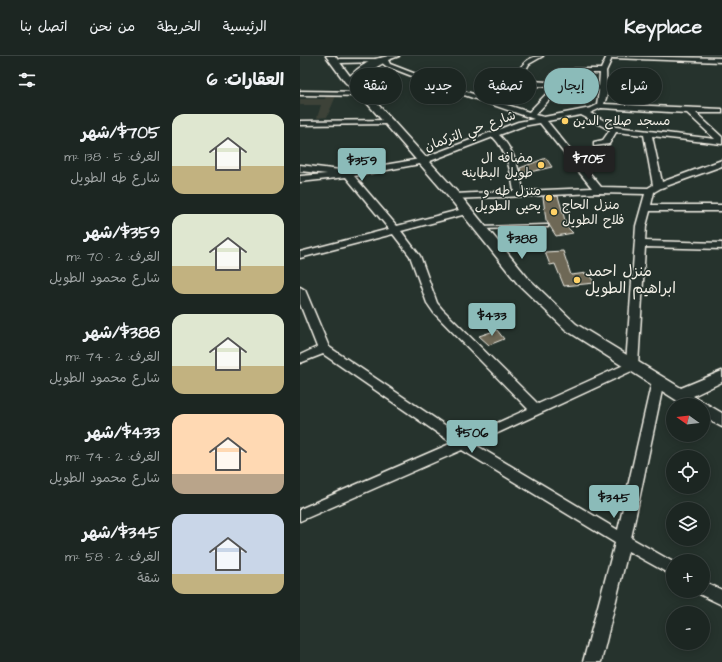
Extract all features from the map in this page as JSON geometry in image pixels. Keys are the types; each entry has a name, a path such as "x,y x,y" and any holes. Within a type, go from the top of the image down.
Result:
{"street":[{"path":"366,68 396,56"},
{"path":"540,56 523,66 516,80 522,83 544,85"},
{"path":"604,56 722,60"},
{"path":"610,56 603,71 603,95 600,106 689,111 722,111"},
{"path":"335,58 384,60"},
{"path":"335,58 350,73"},
{"path":"335,58 350,82"},
{"path":"384,60 384,62 388,65 437,84 541,119 582,168 598,190"},
{"path":"300,93 350,95"},
{"path":"530,116 544,101"},
{"path":"373,104 467,211 523,281 558,316 571,327 685,398"},
{"name":"شارع حي التركمان","path":"348,174 422,161 517,125 541,119 584,112 600,106"},
{"path":"689,111 722,142"},
{"path":"584,112 614,129 722,142"},
{"path":"300,123 389,122"},
{"path":"596,144 606,142 614,129"},
{"path":"632,366 641,226 646,208 654,189 647,132"},
{"path":"494,134 503,144 516,174 519,193"},
{"path":"455,197 519,193 654,189 722,163"},
{"path":"300,168 348,174 415,256 432,303 438,311 536,410"},
{"path":"300,179 348,174"},
{"path":"646,208 722,208"},
{"path":"300,255 467,211"},
{"path":"640,244 722,246"},
{"path":"300,290 324,349 463,444 622,541 666,566"},
{"path":"300,359 324,349"},
{"path":"300,515 463,444 632,366"},
{"path":"680,395 722,376"},
{"path":"592,662 622,541 658,381"},
{"path":"710,413 722,421"},
{"path":"710,592 722,598"}],"lane":[{"path":"480,228 546,226"}],"shaded area":[{"path":"326,96 336,96 327,117 317,118 321,105 300,105 300,99 325,99"}],"building":[{"name":"مضافه ال طويل البطاينه","path":"546,158 552,167 521,174 520,168"},
{"path":"558,196 567,227 573,233 556,236 546,220 543,197"},
{"path":"563,251 571,275 587,273 595,283 564,286 555,264 550,265 545,252"},
{"path":"497,330 504,339 489,345 479,336"}],"place":[{"name":"مسجد صلاح الدين","path":"565,121"},
{"name":"مضافه ال طويل البطاينه","path":"541,165"},
{"name":"منزل طه و يحيى الطويل","path":"549,198"},
{"name":"منزل الحاج فلاح الطويل","path":"554,212"},
{"name":"منزل احمد ابراهيم الطويل","path":"577,280"}]}
